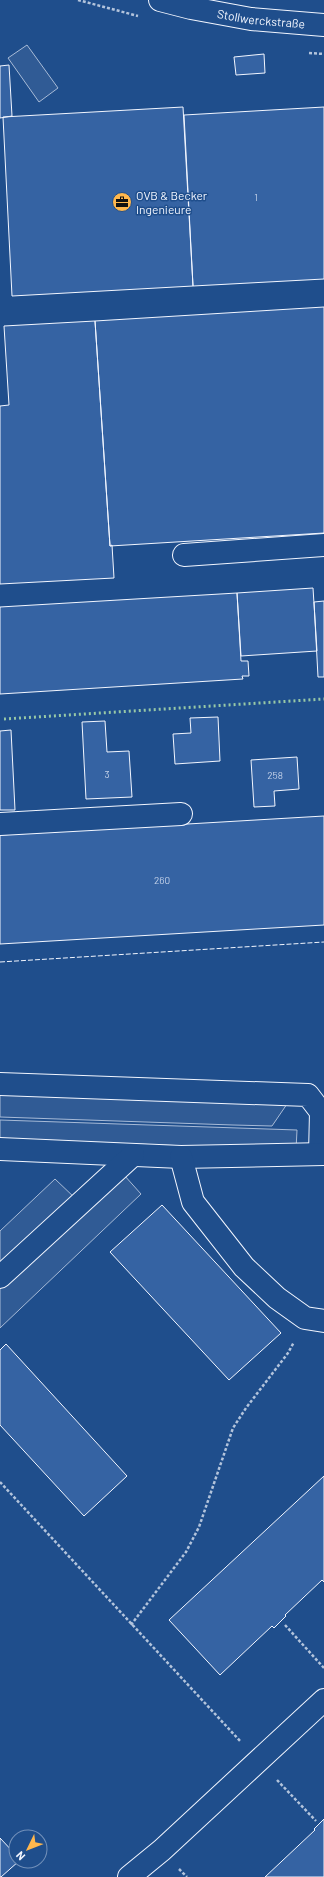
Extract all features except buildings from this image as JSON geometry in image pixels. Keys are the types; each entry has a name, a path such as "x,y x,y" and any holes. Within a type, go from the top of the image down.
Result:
{"street":[{"name":"Stollwerckstraße","path":"174,2 251,19 321,23"},
{"path":"184,555 324,545"},
{"path":"0,824 181,814"},
{"path":"0,1084 308,1095 321,1112 322,1154 181,1157 0,1149"},
{"path":"0,1277 133,1155"},
{"path":"181,1157 193,1202 244,1267 276,1298 314,1320"},
{"path":"129,1877 162,1850 324,1700"}],"path":[{"path":"131,1625 186,1552 199,1527 233,1428 246,1408 314,1320"},
{"path":"0,1482 131,1625 316,1821"},
{"path":"285,1625 324,1668"}],"shaded area":[{"path":"27,45 58,88 39,102 8,58"},
{"path":"0,1094 287,1104 272,1126 0,1117"},
{"path":"0,1120 297,1130 296,1150 0,1139"},
{"path":"124,1175 141,1194 0,1328 0,1231 55,1179 76,1199"}],"hedge":[{"path":"4,719 324,699"}],"fence":[{"path":"0,962 324,942"}],"place":[{"name":"OVB & Becker Ingenieure","path":"122,202"}]}
